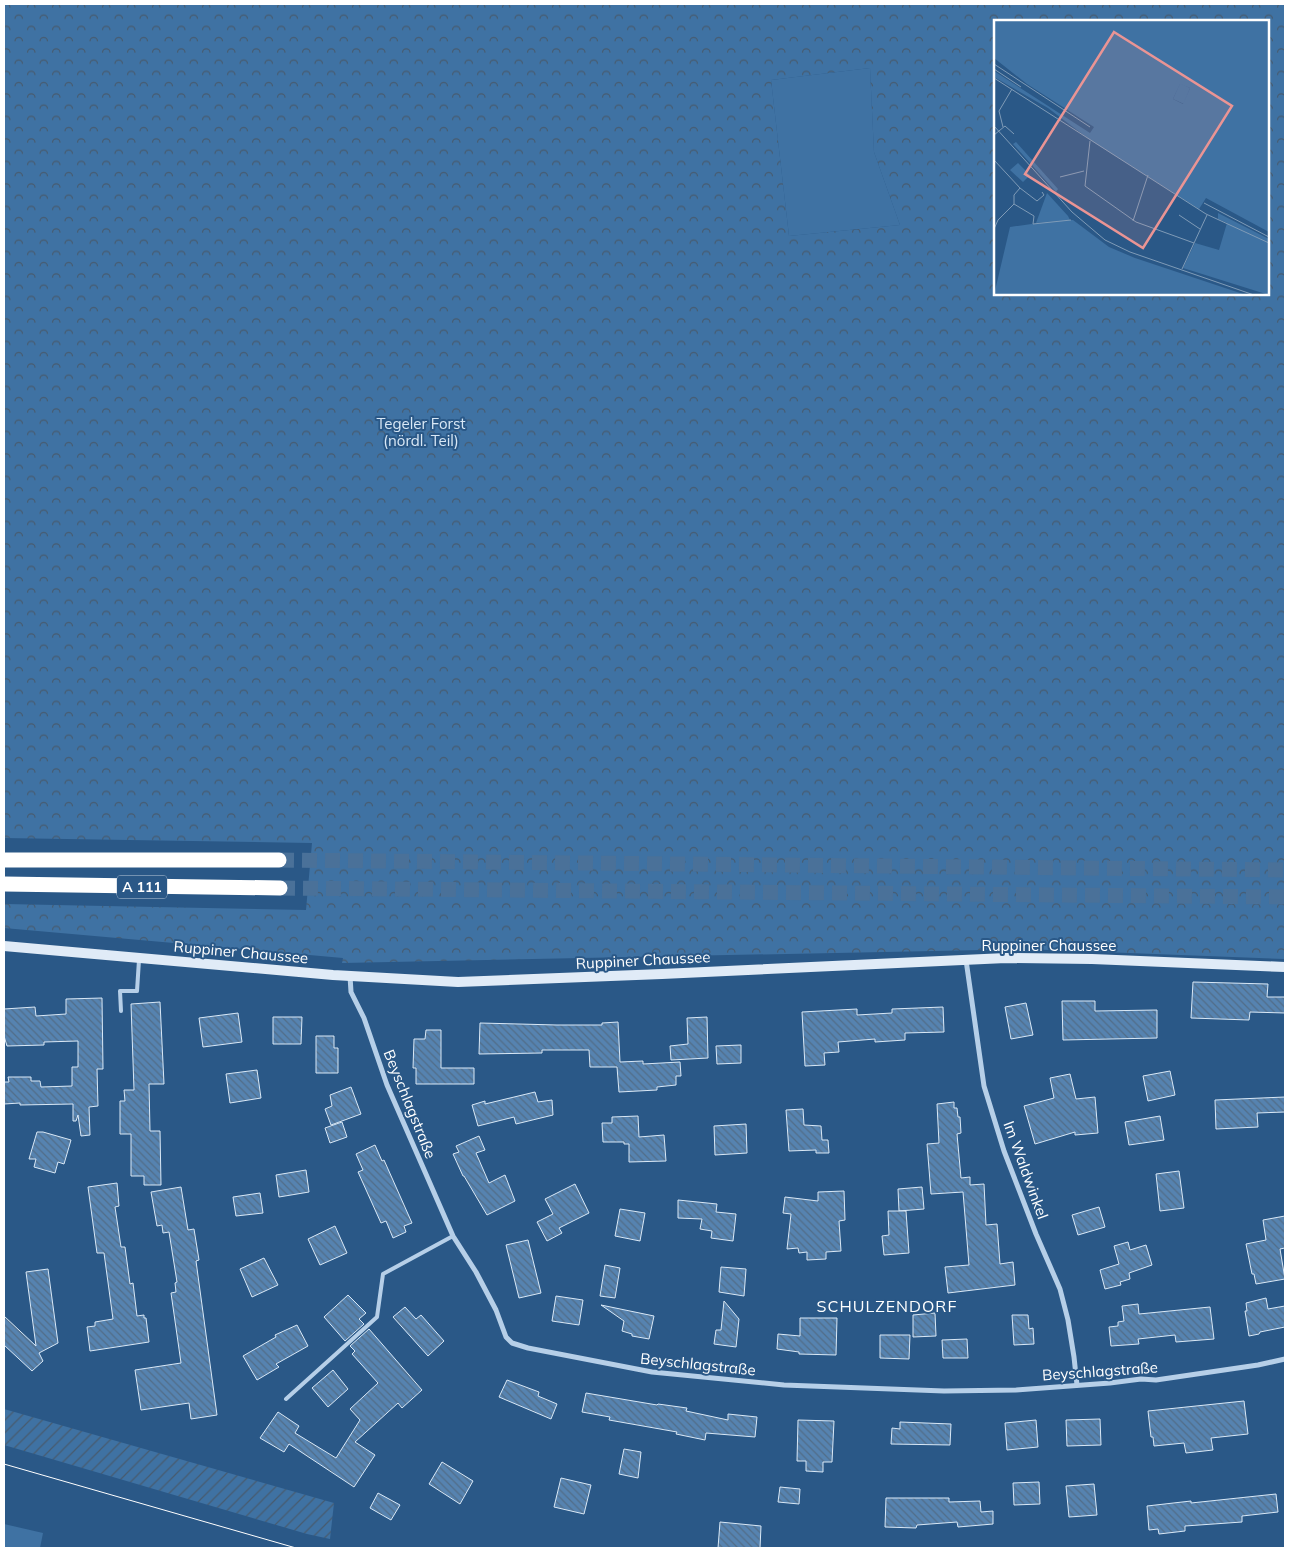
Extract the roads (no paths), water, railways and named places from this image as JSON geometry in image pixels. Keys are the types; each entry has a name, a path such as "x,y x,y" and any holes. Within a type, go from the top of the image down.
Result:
{"highway":[{"name":"A 111","path":"4,860 279,860"},
{"name":"A 111","path":"4,884 280,888"}],"street":[{"name":"Ruppiner Chaussee","path":"4,946 425,981 491,981 1006,958 1092,959 1285,967"},
{"name":"Im Waldwinkel","path":"966,959 984,1086 1004,1151 1060,1290 1068,1320 1077,1385"},
{"name":"Beyschlagstraße","path":"350,976 351,992 364,1018 387,1085 453,1236 476,1272 496,1310 506,1337 512,1343 528,1348 652,1372 784,1385 944,1391 1016,1390 1141,1379 1156,1380 1285,1359"}],"lane":[{"path":"121,1011 120,991 137,991 139,958"},
{"path":"286,1399 377,1317 383,1274 453,1236"}],"tunnel":[{"path":"279,860 1285,870"},
{"path":"280,888 1285,897"}],"tram line":[{"path":"4,1464 296,1548"}],"district":[{"name":"SCHULZENDORF","path":"887,1306"}],"park label":[{"name":"Tegeler Forst (nördl. Teil)","path":"421,432"}]}
